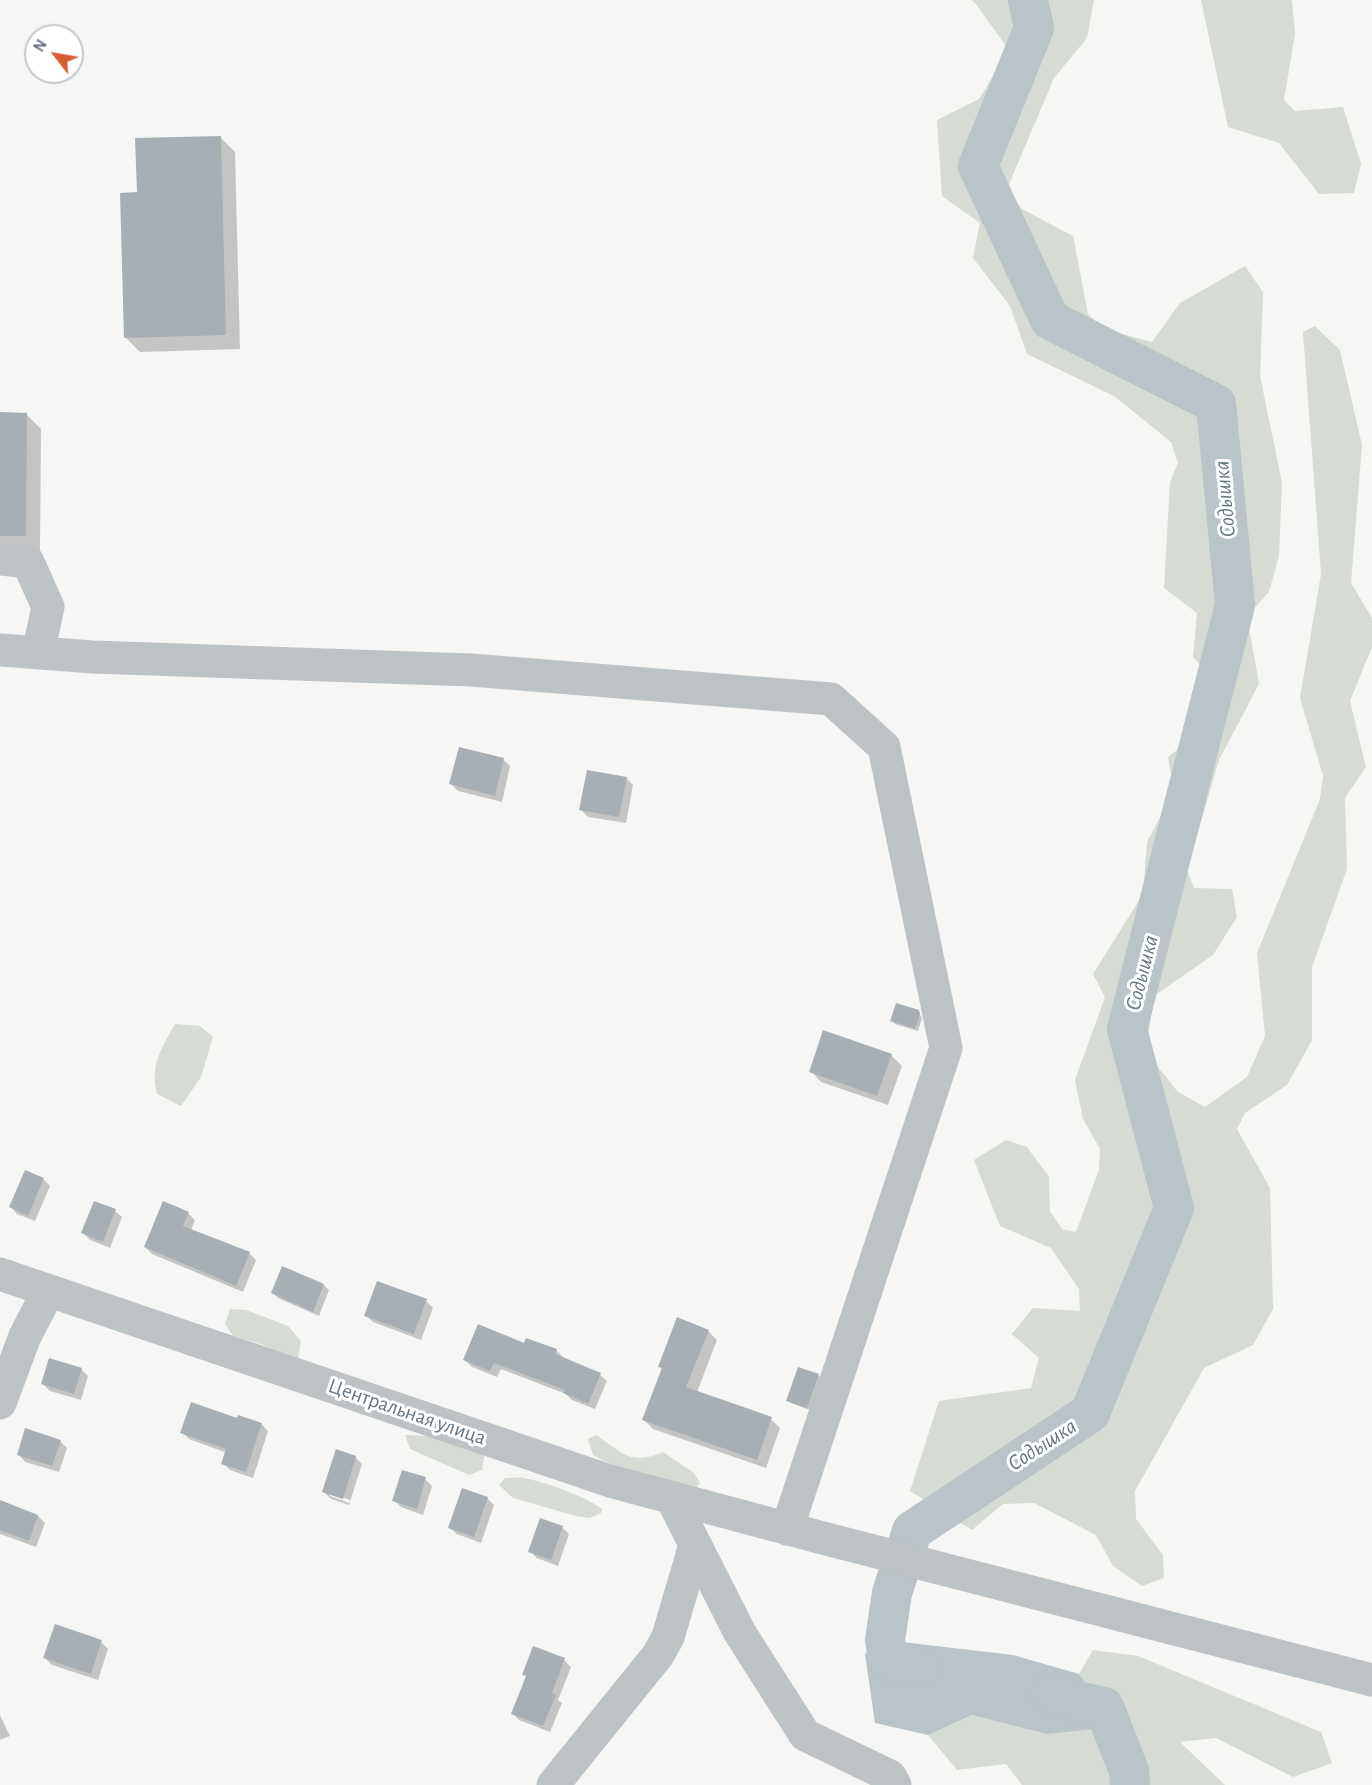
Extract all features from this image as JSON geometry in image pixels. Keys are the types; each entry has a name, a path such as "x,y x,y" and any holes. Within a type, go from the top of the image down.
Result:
{"street":[{"path":"0,559 28,562 48,607 38,653"},
{"path":"0,650 93,657 471,670 831,699 885,747 946,1048 787,1528"},
{"name":"Центральная улица","path":"0,1274 610,1481 1372,1680"},
{"path":"0,1403 25,1336 48,1292"},
{"path":"670,1497 740,1633 805,1735 890,1776 895,1785"},
{"path":"553,1785 658,1654 668,1637 695,1545"}],"shaded area":[{"path":"971,0 1094,0 1087,38 1054,78 1007,189 1022,209 1073,236 1088,314 1104,329 1152,342 1180,303 1245,266 1263,292 1260,376 1282,483 1279,555 1269,592 1247,616 1259,684 1219,760 1187,870 1194,888 1232,889 1237,917 1213,955 1154,996 1146,1052 1178,1092 1205,1107 1247,1077 1265,1036 1257,953 1320,799 1323,776 1300,698 1321,574 1303,332 1315,326 1340,350 1362,445 1351,583 1372,618 1372,647 1350,701 1366,767 1345,798 1347,869 1312,967 1312,1040 1287,1085 1245,1113 1237,1129 1270,1188 1273,1309 1253,1345 1204,1368 1135,1491 1136,1519 1163,1555 1164,1578 1142,1586 1113,1566 1096,1535 1034,1503 1003,1504 972,1530 910,1491 939,1401 1031,1388 1039,1358 1012,1334 1033,1308 1080,1311 1079,1289 1051,1248 1000,1226 974,1160 1006,1140 1027,1147 1049,1177 1050,1211 1062,1229 1076,1232 1099,1170 1100,1149 1083,1119 1075,1080 1105,997 1093,974 1143,894 1147,842 1174,791 1168,757 1221,716 1210,675 1193,657 1197,613 1164,588 1170,482 1178,463 1171,442 1114,396 1027,354 1010,306 973,258 980,223 942,196 937,120 979,99 1009,50"},
{"path":"1201,0 1292,0 1295,34 1284,100 1295,111 1343,107 1361,164 1354,193 1319,194 1279,143 1228,127"},
{"path":"175,1024 200,1026 213,1037 201,1077 181,1106 157,1094 155,1084 158,1058"},
{"path":"230,1309 246,1310 288,1326 301,1341 297,1363 263,1345 233,1336 225,1324"},
{"path":"405,1435 465,1438 485,1453 482,1470 469,1475 410,1449"},
{"path":"596,1435 620,1452 634,1458 663,1452 694,1473 700,1483 696,1488 610,1464 593,1455 588,1439"},
{"path":"505,1478 524,1478 564,1490 595,1504 602,1509 601,1513 590,1518 576,1516 513,1498 499,1485"},
{"path":"885,1640 1013,1655 1079,1674 1104,1707 1094,1729 1046,1734 972,1715 928,1735 875,1723 865,1654"},
{"path":"1093,1650 1138,1656 1321,1732 1332,1763 1293,1777 1216,1738 1180,1742 1225,1785 1022,1785 1006,1764 957,1770 928,1735 972,1715 1046,1734 1104,1707 1079,1674"}],"building":[{"path":"221,136 226,335 124,338 120,193 137,192 135,138"},
{"path":"0,412 27,413 26,536 0,536"},
{"path":"459,747 504,758 495,796 449,784"},
{"path":"587,770 627,777 619,817 579,810"},
{"path":"896,1003 919,1010 920,1014 915,1029 890,1021"},
{"path":"823,1030 892,1054 877,1096 809,1072"},
{"path":"25,1170 44,1178 28,1216 9,1207"},
{"path":"94,1201 116,1209 103,1242 81,1233"},
{"path":"163,1201 189,1212 183,1226 250,1252 236,1286 144,1247"},
{"path":"282,1266 324,1284 313,1312 271,1293"},
{"path":"377,1281 427,1299 414,1334 364,1316"},
{"path":"677,1317 709,1330 686,1387 772,1417 757,1460 642,1420 662,1368 658,1367"},
{"path":"478,1324 524,1343 526,1338 557,1349 555,1354 601,1373 588,1404 563,1393 565,1390 494,1363 490,1371 463,1360"},
{"path":"49,1358 82,1368 74,1394 41,1384"},
{"path":"798,1367 819,1374 807,1408 786,1401"},
{"path":"191,1402 237,1418 238,1415 262,1423 246,1472 221,1464 226,1449 180,1433"},
{"path":"25,1428 61,1440 52,1466 17,1455"},
{"path":"336,1449 356,1456 343,1499 322,1492"},
{"path":"402,1470 426,1477 417,1509 392,1501"},
{"path":"462,1488 488,1497 474,1537 448,1528"},
{"path":"0,1500 38,1515 29,1541 0,1530"},
{"path":"540,1518 563,1526 551,1560 528,1552"},
{"path":"55,1624 102,1640 91,1674 43,1658"},
{"path":"533,1646 565,1658 552,1693 556,1695 543,1726 511,1714 526,1676 522,1675"}],"waterway":[{"name":"Содышка","path":"921,1668 888,1661 885,1640 892,1593 912,1531 1090,1413 1174,1208 1127,1029 1235,605 1216,404 1050,320 978,166 1034,28 1028,0"},
{"name":"Содышка","path":"1051,1695 1104,1707 1129,1771 1130,1785"}]}
